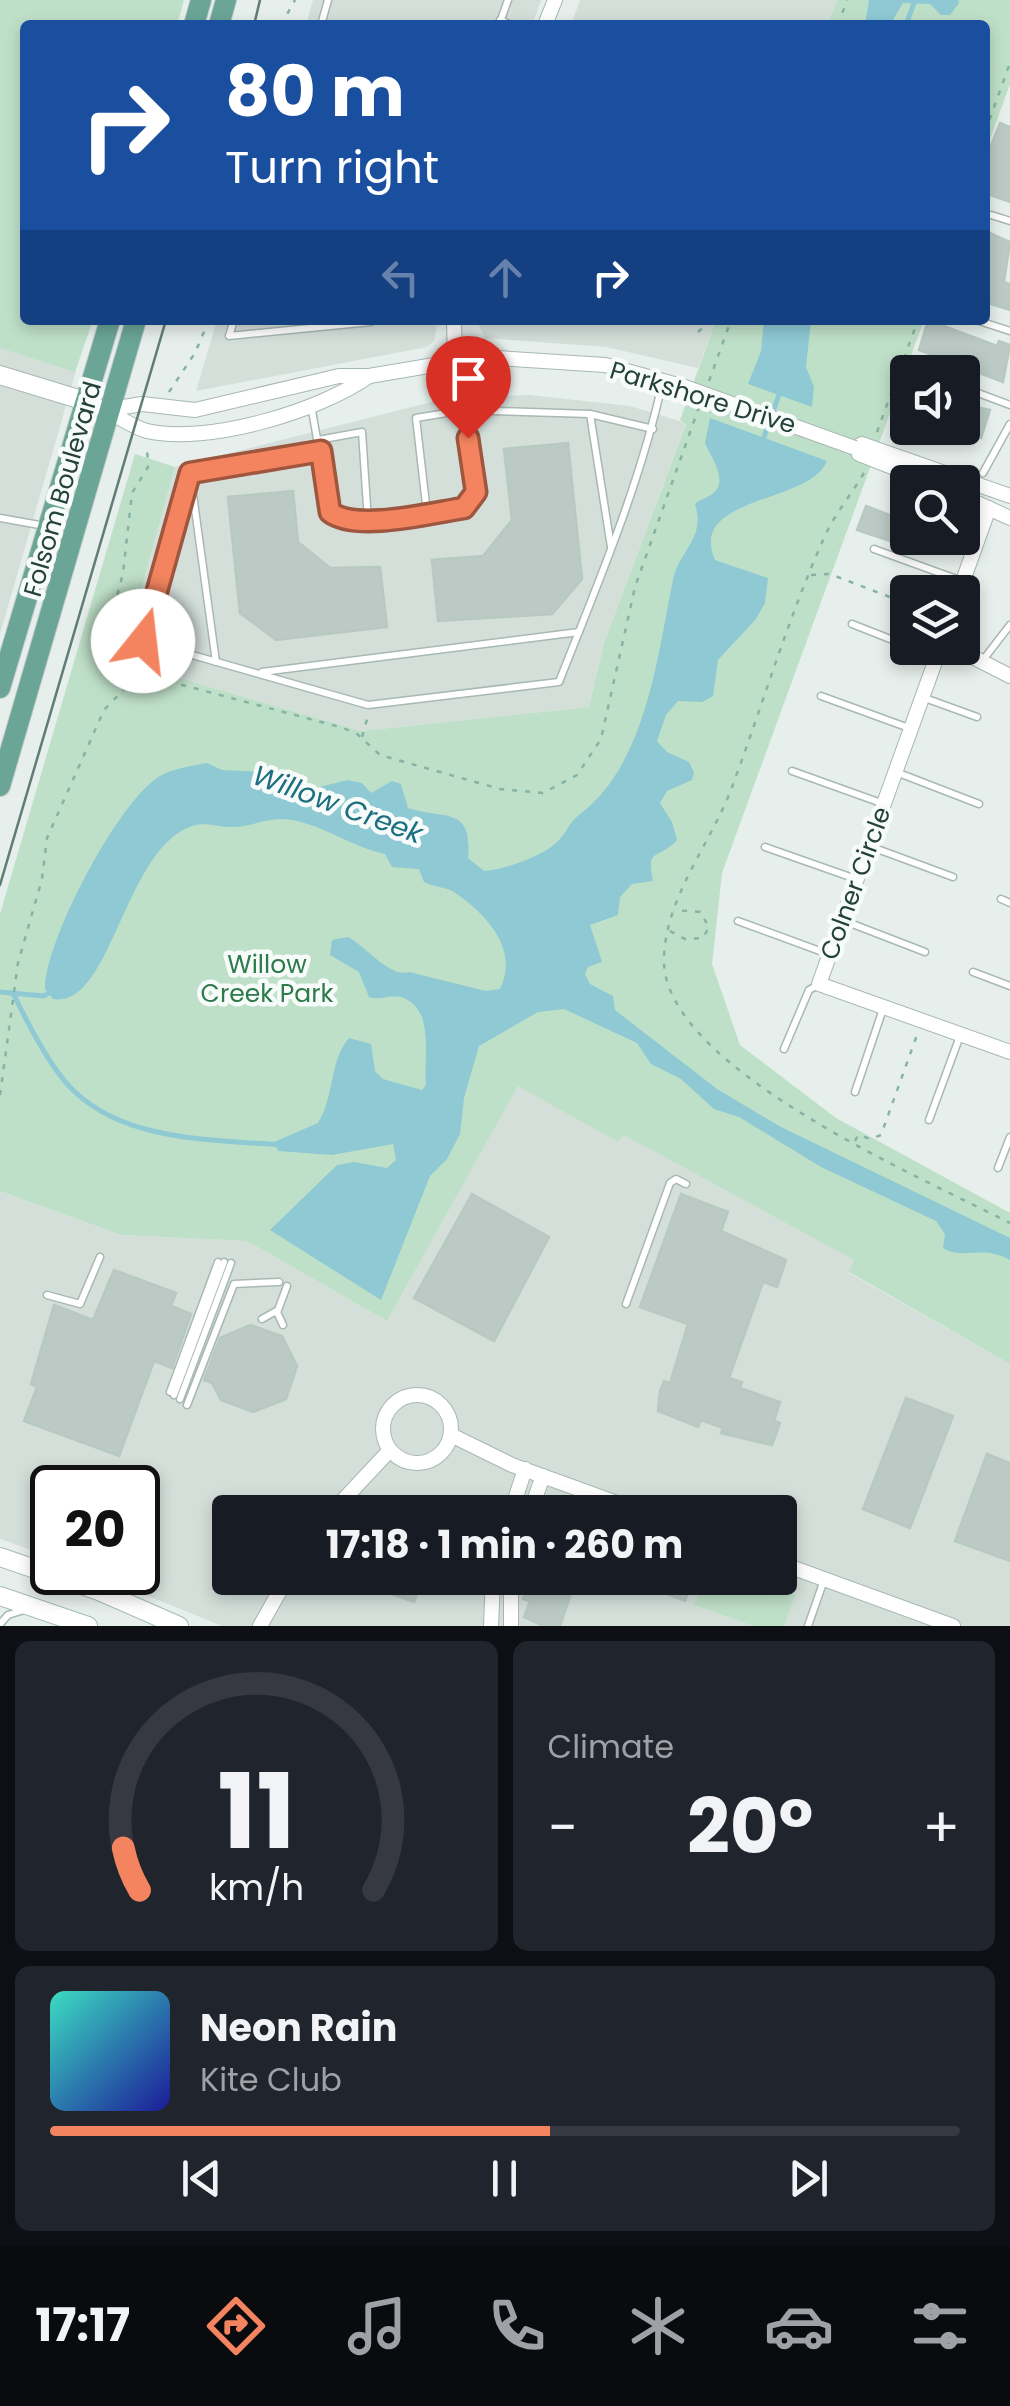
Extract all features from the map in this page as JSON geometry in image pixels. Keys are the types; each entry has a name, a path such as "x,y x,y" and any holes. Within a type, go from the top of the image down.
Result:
{"main road":[{"name":"Folsom Boulevard","path":"0,688 108,325"},
{"name":"Folsom Boulevard","path":"0,786 135,325"},
{"name":"Parkshore Drive","path":"0,375 85,401"},
{"path":"0,1557 99,1591 179,1626"},
{"path":"0,1596 88,1626"}],"street":[{"path":"454,325 455,359"},
{"name":"Parkshore Drive","path":"112,409 142,404 195,410 339,376 369,376 455,359 581,362 685,386 855,448 859,454 890,466"},
{"name":"Parkshore Drive","path":"85,401 112,409 135,428 189,434 226,430 343,395 369,376"},
{"name":"Parkshore Drive","path":"855,448 862,444 1010,496"},
{"path":"980,504 1010,518"},
{"path":"965,575 990,508"},
{"path":"982,660 1010,676"},
{"name":"Colner Circle","path":"933,665 819,984 1010,1052"},
{"path":"420,1395 440,1404 451,1424 450,1435 440,1455 420,1464 398,1458 390,1450 382,1429 384,1418 396,1402 420,1395"},
{"path":"450,1435 595,1495"},
{"path":"348,1495 390,1450"},
{"path":"517,1495 525,1469"},
{"path":"536,1495 543,1476"},
{"path":"797,1569 953,1626"},
{"path":"260,1626 277,1595"},
{"path":"491,1626 492,1595"},
{"path":"511,1595 512,1626"}],"lane":[{"path":"991,215 1010,221"},
{"path":"232,325 229,336 332,325"},
{"path":"311,404 330,512 338,518 368,521 464,508 476,492 455,359"},
{"path":"190,473 143,641 368,705 559,682 612,550 653,429 663,380"},
{"path":"980,394 1010,405"},
{"path":"426,513 416,418 465,410 590,414 653,429"},
{"path":"590,414 612,550"},
{"path":"983,474 1010,424"},
{"path":"318,440 362,432 368,521"},
{"path":"190,473 321,451"},
{"path":"190,473 216,662"},
{"path":"0,518 46,526"},
{"path":"874,549 934,575"},
{"path":"852,624 890,639"},
{"path":"982,660 1010,625"},
{"path":"256,673 579,632"},
{"path":"820,696 911,729"},
{"path":"922,697 977,717"},
{"path":"792,771 884,804"},
{"path":"895,772 979,804"},
{"path":"869,846 952,877"},
{"path":"765,847 856,879"},
{"path":"1001,899 1010,903"},
{"path":"842,920 925,952"},
{"path":"738,921 830,954"},
{"path":"973,972 1010,986"},
{"path":"784,1048 809,990 819,984"},
{"path":"854,1092 884,1008"},
{"path":"929,1120 960,1034"},
{"path":"998,1168 1010,1136"},
{"path":"626,1304 670,1182 676,1179 686,1184"},
{"path":"47,1295 80,1304 100,1258"},
{"path":"178,1398 224,1262 178,1398"},
{"path":"178,1398 234,1284 283,1284 276,1312 284,1325"},
{"path":"262,1319 276,1312"},
{"path":"808,1626 824,1579"},
{"path":"0,1624 20,1610 40,1609"}],"path":[{"path":"990,118 1010,62"},
{"path":"169,393 207,325"},
{"path":"698,332 706,325"},
{"path":"876,434 916,325"},
{"path":"127,686 156,678 134,667 113,644 108,631 123,573 132,493 149,462 147,442"},
{"path":"866,470 826,534 716,829 673,910 665,977 693,1023 749,1082 854,1142 1010,1222"},
{"path":"810,575 830,574 890,597"},
{"path":"0,1095 18,963 42,879 46,838 104,710 127,686 134,667"},
{"path":"362,738 368,705"},
{"path":"668,930 696,940 703,938 708,927 700,912 673,910"},
{"path":"854,1142 858,1136 872,1139 881,1135 922,1021"}],"shaded area":[{"path":"313,0 541,0 534,20 307,20"},
{"path":"580,0 837,0 829,20 573,20"},
{"path":"216,325 436,325 435,340 427,347 196,391"},
{"path":"478,325 714,325 698,368 606,347 485,338"},
{"path":"0,347 76,371 0,634"},
{"path":"529,395 630,406 686,423 604,643 589,707 361,731 138,666 125,650 175,467 443,399"},
{"path":"518,1085 618,1142 623,1134 855,1260 849,1273 1010,1364 1010,1626 222,1626 146,1595 160,1595 160,1465 30,1465 30,1549 0,1539 0,1191 121,1235 247,1241 387,1321"}],"green space":[{"path":"0,0 184,0 178,20 20,20 20,325 91,325 75,372 0,348"},
{"path":"837,0 1010,0 1010,84 990,139 990,20 829,20"},
{"name":"Willow Creek Park","path":"714,325 922,325 911,355 890,355 890,413 722,873 712,964 740,1045 836,1118 1010,1213 1010,1364 849,1272 854,1260 624,1135 618,1142 518,1086 387,1321 247,1241 121,1235 0,1191 0,914 135,454 175,467 125,649 138,666 361,731 589,707 604,643 686,424 680,420"},
{"path":"698,1595 795,1595 784,1626 754,1626 694,1605"}],"water":[{"path":"869,0 959,3 950,15 941,15 930,4 903,3 893,20 866,20"},
{"path":"764,325 810,325 806,367 814,387 812,407 748,384 761,351"},
{"path":"710,418 827,461 816,475 798,486 733,512 718,523 711,539 715,560 768,578 765,603 756,619 718,660 713,696 702,702 678,701 666,715 657,741 667,752 689,762 694,773 692,780 667,791 660,803 677,840 653,858 653,881 632,884 620,897 618,915 590,925 602,962 588,967 585,974 590,984 613,996 615,1010 717,1089 781,1127 1010,1238 1010,1260 991,1253 959,1253 943,1248 945,1234 936,1221 821,1167 739,1117 714,1109 681,1079 651,1064 637,1043 564,1009 538,1012 479,1046 464,1098 460,1134 447,1159 430,1176 381,1300 270,1230 337,1165 354,1162 387,1168 396,1160 393,1144 332,1155 278,1151 274,1142 318,1123 338,1057 349,1038 371,1044 375,1071 383,1079 422,1090 426,1085 426,1035 419,1012 401,997 369,997 359,972 330,955 332,940 348,937 394,971 486,991 500,989 506,960 487,921 454,892 424,882 419,869 392,867 385,854 304,823 276,819 239,827 193,826 165,844 147,868 89,981 72,996 53,999 45,989 57,939 87,873 126,811 162,775 190,766 207,763 222,770 267,772 304,791 347,780 362,783 371,793 392,781 401,784 408,808 461,822 466,830 468,858 484,871 521,862 555,844 602,794 634,739 654,675 673,580 697,526 695,504 719,485 718,471 705,443"}],"building":[{"path":"1000,123 1010,127 1010,202 990,195 990,148"},
{"path":"990,233 1010,242 1004,282 1010,284 1010,310 990,304"},
{"path":"926,325 941,325 997,346 999,341 1010,345 1003,382 980,373 980,355 932,355 919,350"},
{"path":"980,408 990,410 980,438"},
{"path":"568,443 582,579 552,614 438,621 432,560 483,556 512,520 504,449"},
{"path":"293,491 298,542 330,568 380,567 387,627 276,640 240,613 228,497"},
{"path":"866,506 890,515 890,541 857,530"},
{"path":"472,1194 549,1237 494,1341 414,1298"},
{"path":"681,1194 728,1212 721,1231 786,1260 777,1287 763,1282 729,1378 742,1382 740,1388 780,1402 774,1421 780,1423 772,1445 721,1433 723,1428 701,1420 698,1427 658,1411 660,1391 664,1381 670,1383 688,1324 640,1307"},
{"path":"114,1270 176,1293 171,1306 191,1314 172,1368 154,1361 119,1456 24,1421 37,1387 31,1384 54,1305 93,1320"},
{"path":"250,1325 282,1336 297,1366 286,1399 253,1412 221,1400 212,1383 204,1380 220,1338"},
{"path":"906,1398 953,1416 910,1528 863,1509"},
{"path":"987,1454 1010,1463 1010,1561 955,1541"},
{"path":"394,1595 417,1595 414,1602"},
{"path":"525,1595 570,1595 560,1626 544,1626 524,1617 530,1601 523,1599"}],"waterway":[{"name":"Willow Creek","path":"908,20 915,0"},
{"name":"Willow Creek","path":"763,440 781,389"},
{"name":"Willow Creek","path":"0,992 44,996 52,991"},
{"path":"13,993 57,1071 95,1108 119,1120 171,1135 280,1145"}],"tram line":[{"path":"255,20 260,0"},
{"path":"0,885 165,325"}],"route":[{"path":"143,641 190,473 321,451 330,512 338,518 368,521 464,508 476,492 468,438"}]}
